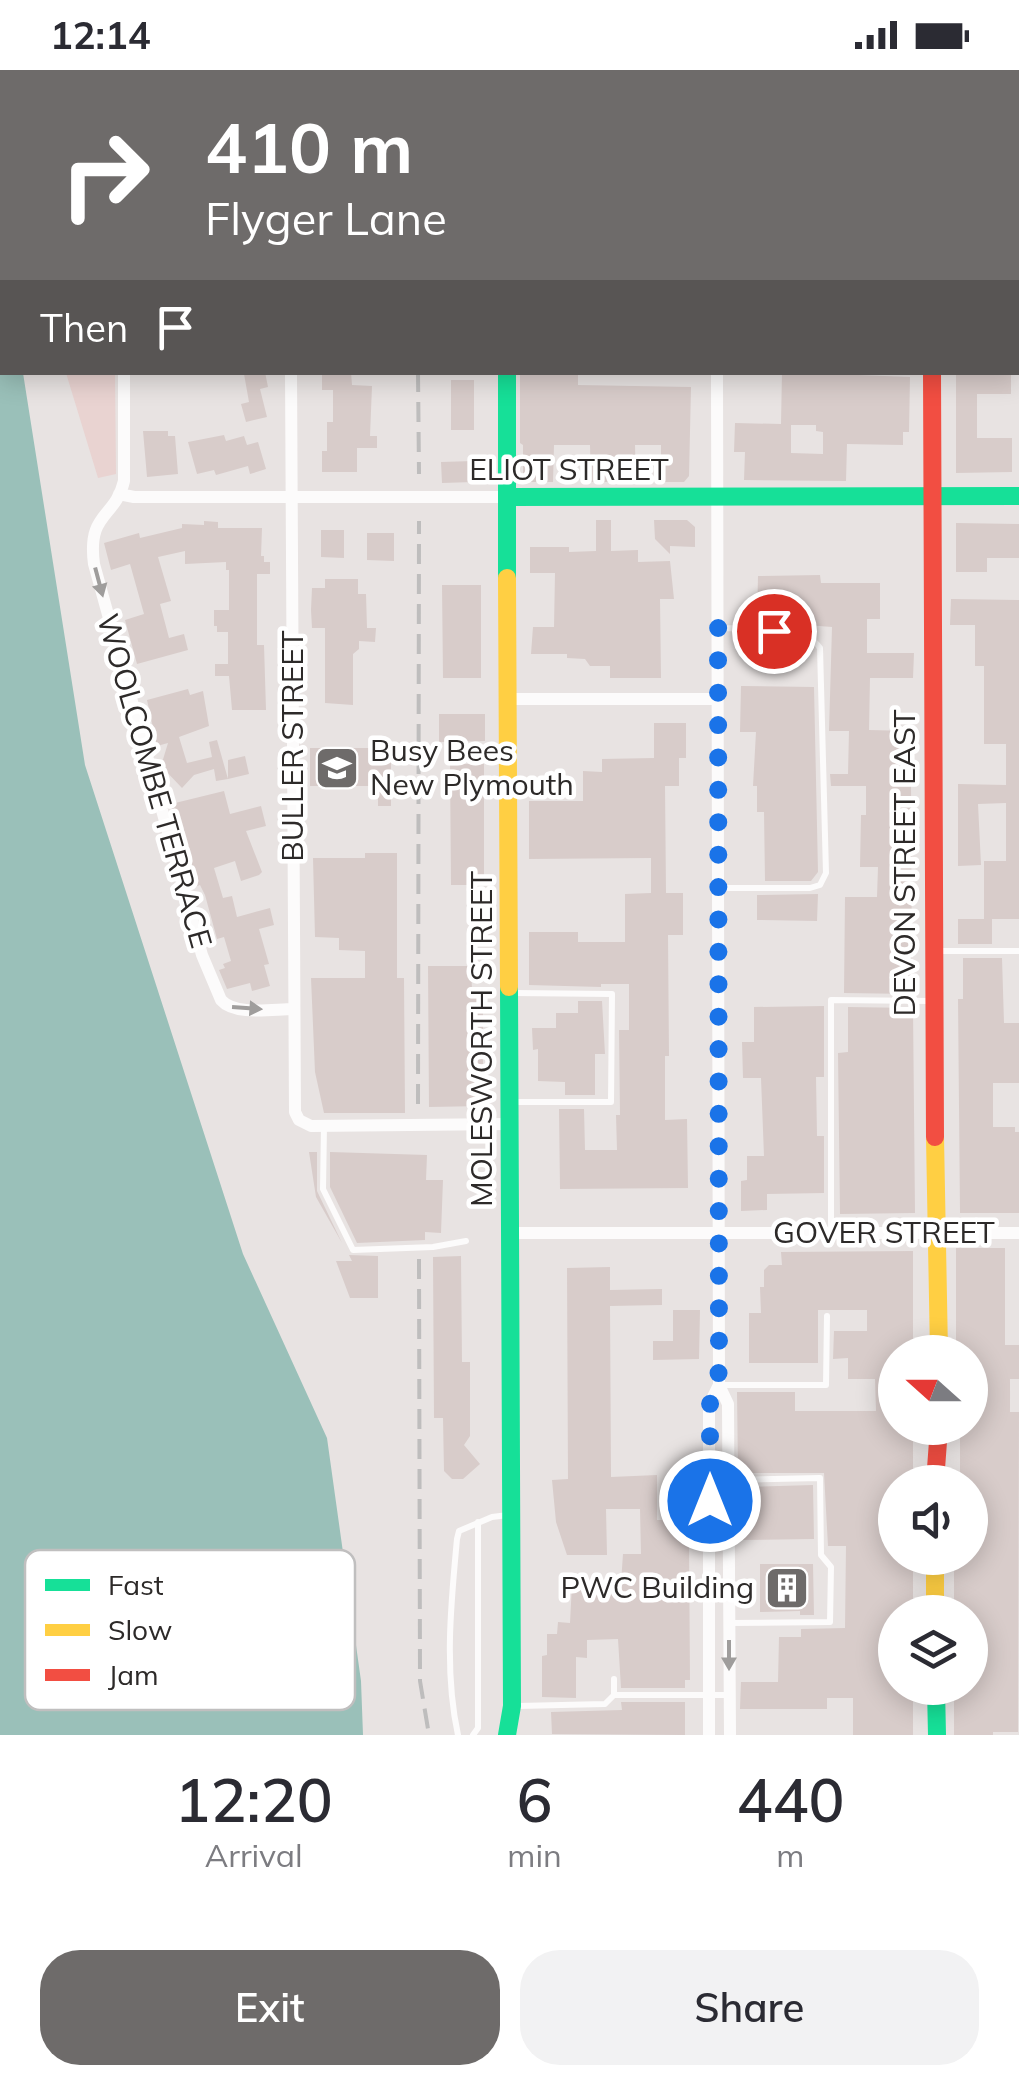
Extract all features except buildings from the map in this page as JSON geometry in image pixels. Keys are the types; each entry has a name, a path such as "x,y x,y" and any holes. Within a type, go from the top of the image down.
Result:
{"main road":[{"name":"MOLESWORTH STREET","path":"507,375 512,1706 508,1735"},
{"name":"DEVON STREET EAST","path":"932,375 932,1000 938,1335"},
{"name":"ELIOT STREET","path":"507,497 1019,496"},
{"path":"936,1705 937,1735"},
{"name":"MOLESWORTH STREET","path":"512,1706 520,1735"}],"street":[{"path":"120,494 124,481 124,375"},
{"name":"BULLER STREET","path":"291,375 294,1098 299,1120 324,1126"},
{"path":"709,1735 710,1404 718,1385 720,1234 717,375"},
{"name":"ELIOT STREET","path":"120,494 507,497"},
{"name":"WOOLCOMBE TERRACE","path":"120,494 94,528 94,564 202,955 226,1006 294,1009"},
{"path":"509,699 718,699"},
{"path":"324,1126 508,1124"},
{"name":"GOVER STREET","path":"509,1233 1019,1232"},
{"path":"718,1385 728,1404 730,1735"}],"lane":[{"path":"718,628 801,632 820,648 826,872 820,885 810,888 719,888"},
{"path":"932,951 1019,951"},
{"path":"508,1102 610,1102 612,994 510,993"},
{"path":"831,1233 830,1000 932,1000"},
{"path":"324,1126 324,1189 354,1250 433,1247 466,1241"},
{"path":"718,1385 826,1385 826,1316"},
{"path":"728,1480 820,1478 822,1555 831,1567 830,1622 729,1623"},
{"path":"458,1735 450,1690 459,1531 510,1515"},
{"path":"473,1735 478,1728 478,1522"},
{"path":"710,1566 729,1566"},
{"path":"512,1706 605,1704 614,1695 614,1679"},
{"path":"614,1695 730,1695"}],"shaded area":[{"path":"67,375 115,375 116,474 98,478"}],"water":[{"path":"0,375 23,375 85,765 243,1254 327,1438 343,1550 25,1550 25,1710 355,1710 355,1638 363,1735 0,1735"}],"railway":[{"path":"418,375 419,474"},
{"path":"418,1104 419,521"},
{"path":"419,1259 420,1681 429,1735"}],"traffic: fast":[{"path":"507,375 507,497"},
{"path":"507,578 507,497 1019,496"},
{"path":"507,1735 512,1706 509,987"},
{"path":"936,1705 937,1735"}],"traffic: slow":[{"path":"507,578 509,987"},
{"path":"935,1137 939,1335"},
{"path":"935,1575 935,1595"}],"traffic: jam":[{"path":"932,375 935,1137"},
{"path":"936,1465 938,1445"}],"place":[{"name":"Busy Bees New Plymouth","path":"337,768"},
{"name":"PWC Building","path":"787,1588"}],"route":[{"path":"710,1501 710,1404 718,1385 719,1363 718,628 774,631"}]}
